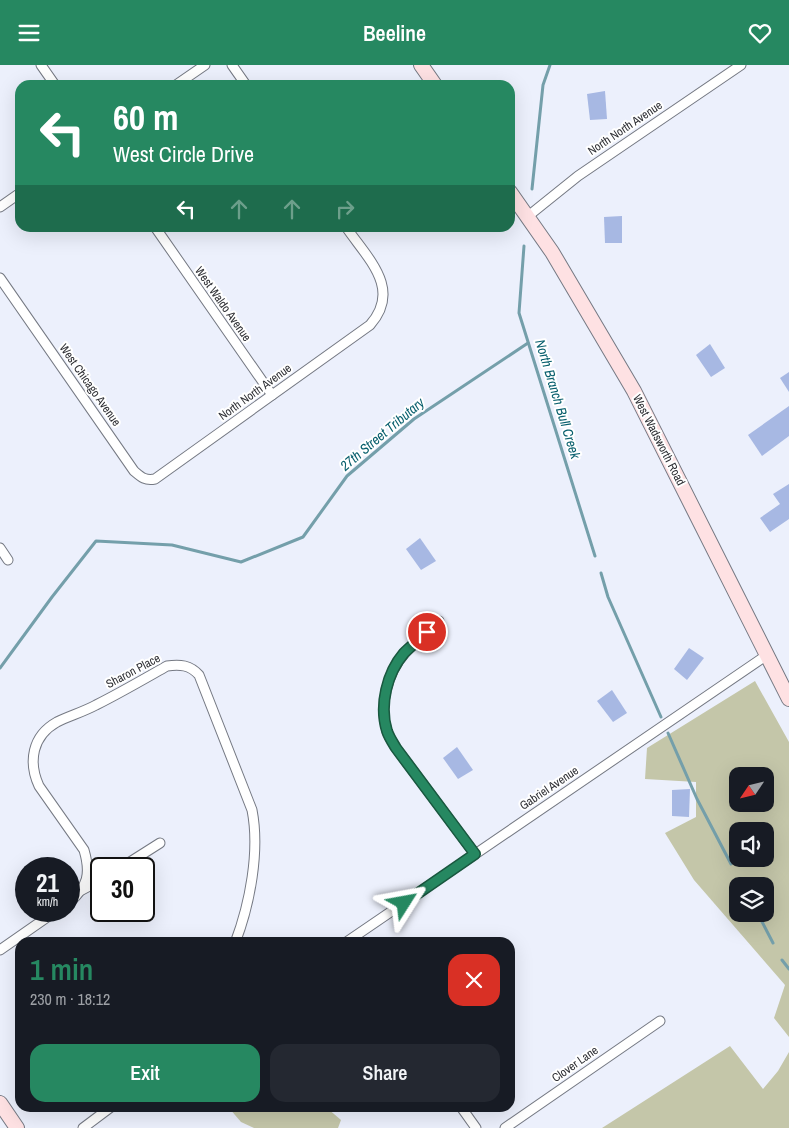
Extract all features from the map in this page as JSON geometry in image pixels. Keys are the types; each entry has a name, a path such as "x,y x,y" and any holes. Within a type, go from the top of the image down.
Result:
{"main road":[{"path":"421,65 432,80"},
{"name":"West Wadsworth Road","path":"515,199 552,252 634,391 789,699"},
{"path":"0,1103 17,1128"}],"street":[{"path":"41,65 52,80"},
{"path":"183,80 205,65"},
{"path":"232,65 242,80"},
{"name":"North North Avenue","path":"527,217 578,175 741,65"},
{"path":"0,207 15,196"},
{"name":"West Waldo Avenue","path":"158,232 272,395"},
{"name":"North North Avenue","path":"170,468 354,337 370,325 378,316 382,307 383,285 375,268 350,232"},
{"name":"West Chicago Avenue","path":"0,278 134,471 142,478 148,480 155,479 170,468"},
{"path":"0,548 8,560"},
{"path":"439,621 404,654 395,667 387,686 384,716 387,732 396,748 475,854"},
{"name":"Gabriel Avenue","path":"353,937 767,655"},
{"name":"Sharon Place","path":"81,891 86,882 88,863 84,850 39,785 34,774 32,759 37,741 56,723 89,709 167,666 186,666 199,675 252,810 256,828 256,845 249,897 237,937"},
{"path":"138,857 160,843"},
{"name":"Sharon Place","path":"81,891 90,886"},
{"path":"19,937 40,922"},
{"path":"0,950 15,940"},
{"name":"Clover Lane","path":"505,1128 660,1021"},
{"path":"83,1128 105,1112"},
{"path":"465,1112 476,1128"}],"green space":[{"path":"755,681 789,742 789,1037 774,1018 785,985 730,922 774,922 774,877 729,877 729,920 694,880 665,833 696,817 696,782 645,779 647,748"},
{"path":"730,1046 763,1089 778,1071 789,1052 789,1128 602,1128"},
{"path":"232,1112 332,1112 341,1120 338,1128 254,1128 241,1122"}],"building":[{"path":"605,91 607,119 590,120 587,94"},
{"path":"622,216 622,243 605,243 604,217"},
{"path":"710,344 725,368 711,377 696,355"},
{"path":"789,372 789,392 780,378"},
{"path":"789,406 789,436 762,456 748,435"},
{"path":"789,484 789,519 770,532 760,518 780,504 773,494"},
{"path":"420,538 436,561 421,570 406,549"},
{"path":"689,648 704,658 687,680 674,669"},
{"path":"612,690 627,713 613,722 597,701"},
{"path":"457,747 473,770 458,779 443,758"},
{"path":"690,789 689,817 672,816 672,790"}],"waterway":[{"name":"North Branch Bull Creek","path":"532,189 543,85 550,65"},
{"name":"North Branch Bull Creek","path":"524,246 519,313 595,556"},
{"name":"27th Street Tributary","path":"0,668 96,541 172,545 241,562 303,537 347,476 414,419 528,343"},
{"name":"North Branch Bull Creek","path":"601,573 608,597 661,717"},
{"name":"North Branch Bull Creek","path":"668,733 697,799 729,860"},
{"name":"North Branch Bull Creek","path":"762,922 773,943"},
{"name":"North Branch Bull Creek","path":"782,960 789,969"}],"route":[{"path":"404,903 475,854 396,748 387,732 384,716 387,686 395,667 404,654 427,632"}]}
